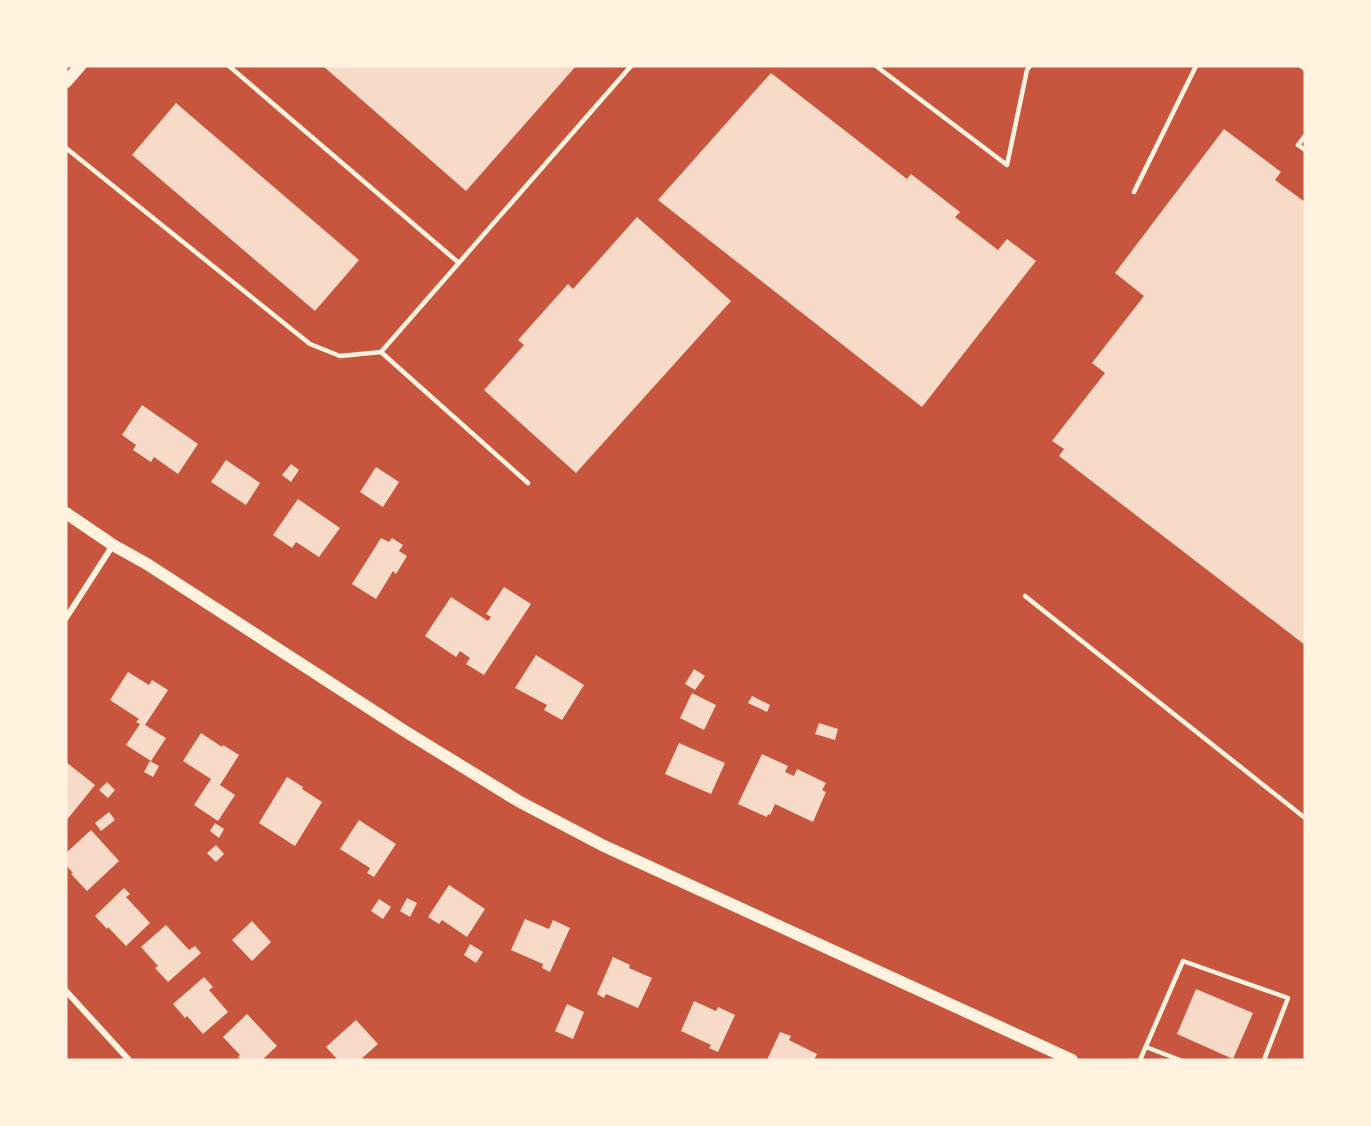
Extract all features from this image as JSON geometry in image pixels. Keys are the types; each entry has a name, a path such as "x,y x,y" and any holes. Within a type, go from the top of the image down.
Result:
{"main road":[{"path":"66,82 80,66"},
{"path":"66,513 520,802 604,846 1072,1060"}],"street":[{"path":"66,618 113,545"},
{"path":"66,991 129,1060"}],"lane":[{"path":"230,66 459,263"},
{"path":"66,148 310,344 340,356 381,352 630,66"},
{"path":"876,66 1007,165 1027,70 1030,66"},
{"path":"1134,192 1196,66"},
{"path":"1305,136 1298,145 1305,150"},
{"path":"381,352 528,483"},
{"path":"1025,596 1305,818"},
{"path":"1140,1060 1183,961 1288,998 1264,1060"},
{"path":"1146,1047 1180,1060"}],"building":[{"path":"323,66 576,66 466,191"},
{"path":"771,73 907,179 911,174 960,212 955,217 998,250 1007,239 1036,261 922,407 658,200"},
{"path":"176,103 359,260 315,311 132,155"},
{"path":"1224,129 1281,172 1275,180 1305,202 1305,645 1059,456 1064,449 1052,441 1105,373 1092,363 1144,296 1115,273"},
{"path":"637,217 731,301 576,473 484,390 524,345 518,340 568,284 573,289"},
{"path":"142,405 198,444 178,474 154,457 151,462 133,450 136,445 122,435"},
{"path":"226,460 260,483 246,505 211,482"},
{"path":"291,464 299,470 291,482 282,475"},
{"path":"376,467 399,482 383,507 360,492"},
{"path":"298,499 340,528 319,557 296,542 292,548 273,535"},
{"path":"381,538 389,542 392,538 403,545 399,551 407,556 396,574 393,571 376,599 352,584"},
{"path":"504,587 531,604 484,675 466,664 470,658 460,651 456,657 425,636 451,597 488,621 491,617 486,614"},
{"path":"536,655 584,685 562,720 544,710 547,705 515,688"},
{"path":"694,669 705,676 695,690 685,684"},
{"path":"128,672 149,685 152,680 168,690 145,725 166,738 151,761 126,745 140,724 136,722 139,719 110,700"},
{"path":"692,693 716,705 704,730 680,718"},
{"path":"752,696 770,705 767,712 748,703"},
{"path":"819,723 838,729 835,740 815,734"},
{"path":"201,733 239,755 220,785 235,795 218,821 194,805 211,779 183,761"},
{"path":"679,743 725,763 711,794 665,774"},
{"path":"762,754 788,766 785,772 794,776 797,769 826,783 822,790 826,792 813,822 775,804 767,817 738,804"},
{"path":"150,761 159,766 153,777 144,772"},
{"path":"66,762 95,785 66,821"},
{"path":"287,777 322,802 295,846 259,823"},
{"path":"107,782 115,790 108,798 99,790"},
{"path":"109,812 115,820 101,831 95,823"},
{"path":"359,820 396,844 374,877 367,873 370,868 340,849"},
{"path":"215,823 224,829 219,838 210,831"},
{"path":"91,830 119,861 87,891 66,865 66,853"},
{"path":"216,845 224,854 216,862 207,853"},
{"path":"449,885 485,909 467,937 442,920 439,924 428,917"},
{"path":"124,888 130,894 126,897 150,923 126,946 95,916"},
{"path":"407,898 417,903 410,917 400,911"},
{"path":"379,899 391,907 383,919 371,911"},
{"path":"525,919 549,929 553,920 570,928 550,972 542,968 543,964 511,950"},
{"path":"252,921 271,942 252,961 232,940"},
{"path":"166,925 189,950 195,946 201,953 168,982 155,968 158,966 141,947"},
{"path":"470,944 483,952 476,963 464,955"},
{"path":"613,957 630,965 629,968 652,978 638,1008 606,994 604,998 597,994"},
{"path":"204,977 213,987 209,990 228,1012 203,1034 173,1004"},
{"path":"1196,989 1253,1013 1233,1059 1177,1034"},
{"path":"694,1001 716,1011 718,1007 735,1015 718,1052 709,1048 711,1045 681,1031"},
{"path":"567,1004 584,1012 573,1039 555,1031"},
{"path":"247,1014 277,1046 262,1060 241,1060 238,1057 240,1055 223,1037"},
{"path":"356,1020 378,1044 360,1060 338,1060 326,1047"},
{"path":"780,1032 791,1036 789,1040 817,1054 814,1060 767,1060"}]}
